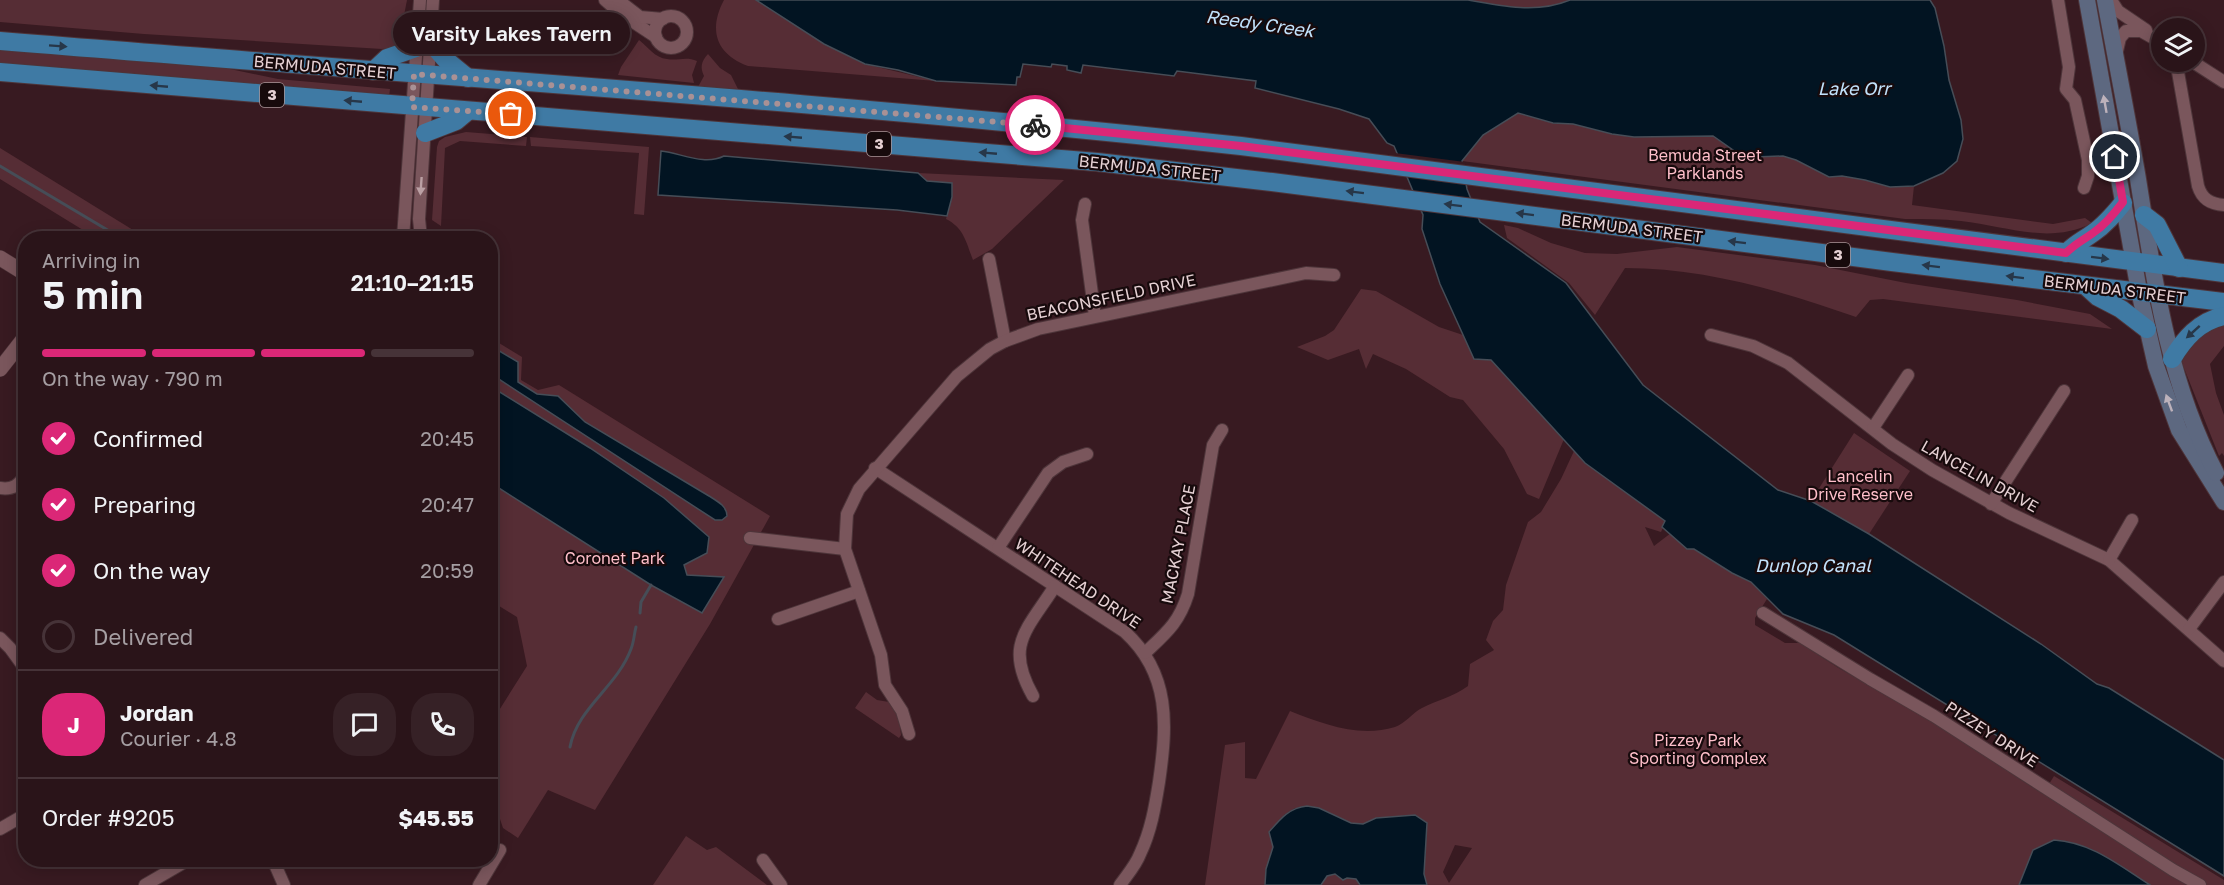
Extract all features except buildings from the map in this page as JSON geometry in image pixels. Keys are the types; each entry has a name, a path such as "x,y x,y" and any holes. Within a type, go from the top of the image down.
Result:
{"main road":[{"path":"2087,0 2123,202 2143,263 2157,293 2172,359 2201,442 2224,486"},
{"path":"2108,5 2115,58 2144,215 2143,263 2139,291 2146,329 2161,382 2179,430 2224,502"},
{"name":"BERMUDA STREET","path":"0,41 1079,129 1393,165 2224,273"},
{"path":"373,71 387,58 423,45 443,57 468,78"},
{"name":"BERMUDA STREET","path":"0,72 1097,162 2224,302"},
{"path":"425,133 456,122 468,111"},
{"path":"2066,253 2077,241 2107,222 2123,202"},
{"path":"2144,215 2157,225 2178,268"},
{"path":"2084,285 2098,297 2121,309 2146,329"},
{"path":"2172,359 2182,344 2200,326 2214,318 2224,316"}],"street":[{"path":"405,231 419,107 423,45 420,0"},
{"path":"423,45 434,0"},
{"path":"605,0 621,14 656,37 662,46 672,48 681,44 686,36 686,28 681,20 672,16 663,19 640,17 618,0"},
{"path":"2058,0 2069,67 2066,89 2076,100 2088,160 2088,176 2084,188"},
{"path":"2087,0 2108,5 2151,34"},
{"path":"2108,5 2125,26 2151,37"},
{"path":"656,37 656,27 663,19"},
{"path":"2115,58 2122,35 2126,31 2135,30"},
{"path":"2205,70 2224,82"},
{"path":"2178,72 2198,186 2210,202 2224,205"},
{"path":"419,107 425,133 419,231"},
{"path":"1085,204 1082,220 1095,316"},
{"path":"0,258 18,269"},
{"path":"988,259 1005,341"},
{"name":"BEACONSFIELD DRIVE","path":"909,734 902,711 885,685 881,655 845,549 847,514 859,489 957,376 974,361 1005,341 1038,328 1306,273 1334,275"},
{"name":"LANCELIN DRIVE","path":"1711,335 1753,346 1788,363 1918,461 1991,504 2109,560 2224,660"},
{"path":"0,369 18,346"},
{"path":"1873,428 1908,375"},
{"path":"1991,504 2064,391"},
{"name":"MACKAY PLACE","path":"1145,653 1173,627 1182,612 1188,594 1213,446 1222,430"},
{"path":"998,548 1048,473 1063,462 1087,454"},
{"name":"WHITEHEAD DRIVE","path":"876,468 1125,632 1145,653 1155,675 1162,700 1165,722 1164,745 1153,821 1140,856 1120,885"},
{"path":"0,488 9,489 18,483"},
{"path":"2109,560 2132,520"},
{"path":"750,538 845,549"},
{"path":"2188,629 2224,582"},
{"path":"1033,696 1023,678 1019,652 1025,633 1055,586"},
{"path":"778,619 859,591"},
{"name":"PIZZEY DRIVE","path":"1763,613 1870,680 1934,716 2155,859 2200,885"},
{"path":"0,638 18,660"},
{"path":"0,829 18,819"},
{"path":"763,860 781,885"},
{"path":"145,885 176,867"},
{"path":"276,867 284,885"},
{"path":"479,885 490,867"}],"green space":[{"path":"0,0 407,0 398,46 382,49 144,34 0,22"},
{"path":"724,0 756,0 824,44 865,64 936,81 748,66 728,55 718,40 716,21"},
{"path":"1468,0 1570,0 1545,7 1519,8"},
{"path":"639,40 663,58 697,61 692,75 694,83 618,75"},
{"path":"0,48 211,65 278,79 390,89 389,97 0,65"},
{"path":"708,54 720,68 731,75 738,89 698,87 704,76 702,67"},
{"name":"Bemuda Street Parklands","path":"1518,113 1553,123 1573,124 1634,137 1713,136 1736,152 1755,157 1783,156 1829,177 1842,176 1890,187 1914,186 1912,205 2053,224 2085,218 2092,223 2060,233 2028,232 1961,221 1905,219 1462,161 1483,135"},
{"path":"466,132 527,137 526,146 460,141 445,148 441,226 432,220 437,147 439,141 445,137"},
{"path":"530,137 649,147 644,215 634,214 639,153 531,146"},
{"path":"0,148 135,231 85,231 0,179"},
{"path":"918,173 1064,180 992,249 973,260 961,231 946,219 952,197"},
{"path":"1504,225 1585,253 1617,254 1677,247 1815,265 2090,314 2112,329 1883,299 1870,300 1856,317 1800,298 1742,283 1684,272 1625,268 1595,315 1569,283 1507,238"},
{"path":"1361,289 1376,291 1439,327 1463,335 1474,359 1491,360 1564,439 1539,499 1527,494 1504,449 1463,400 1450,397 1406,369 1373,354 1366,369 1359,349 1328,360 1297,347 1334,330"},
{"path":"2224,324 2224,346 2210,364 2216,393 2224,415 2224,456 2222,453 2219,456 2182,363 2183,352 2205,330"},
{"name":"Coronet Park","path":"498,342 522,357 521,380 538,390 559,385 770,516 710,624 595,810 548,790 518,838 503,828 498,813 498,712 527,666 517,617 498,605"},
{"name":"Lancelin Drive Reserve","path":"1854,433 1910,471 1869,534 1811,501"},
{"name":"Pizzey Park Sporting Complex","path":"1574,451 1585,463 1666,521 1661,532 1645,527 1654,546 1671,533 1687,548 1694,549 1751,582 1767,599 1755,618 1755,625 1785,643 1800,643 1928,719 2043,794 2054,776 2224,880 2224,885 1427,885 1424,874 1427,823 1415,815 1376,818 1363,824 1351,823 1319,808 1295,808 1284,815 1266,869 1265,885 1205,885 1225,745 1245,742 1245,778 1256,779 1290,711 1341,728 1382,730 1399,725 1422,708 1468,686 1470,664 1494,650 1486,640 1493,621 1503,610 1506,585 1528,522 1541,512 1561,479","holes":["1455,845 1472,848 1449,883 1443,872"]},
{"path":"866,692 877,700 889,702 899,718 901,735 899,738 855,708"},
{"path":"686,836 707,850 716,847 767,885 653,885"},
{"path":"1335,874 1338,877 1357,879 1360,885 1321,885 1327,876"}],"water":[{"path":"756,0 1468,0 1532,8 1570,0 1930,0 1935,8 1949,80 1961,120 1963,139 1957,161 1943,173 1914,186 1890,187 1842,176 1829,177 1783,156 1755,157 1736,152 1713,136 1634,137 1573,124 1553,123 1518,113 1483,135 1462,161 1467,189 1480,222 1566,283 1643,385 1778,490 1811,501 1869,534 2041,644 2097,684 2109,688 2224,760 2224,876 1834,635 1783,614 1751,582 1694,549 1687,549 1662,527 1665,521 1585,463 1491,360 1474,359 1440,284 1422,229 1423,215 1394,146 1387,143 1369,119 1255,88 1256,81 1177,71 1174,76 1083,65 1081,73 1067,70 1067,66 1023,64 1016,85 936,81 898,70 865,64 824,44"},
{"path":"661,151 709,160 724,156 918,173 927,181 952,183 952,197 947,216 897,210 658,195"},
{"path":"498,350 518,362 518,382 537,394 558,396 585,422 718,502 725,509 727,516 722,520 715,520 498,379"},
{"path":"498,391 590,448 664,498 709,537 707,553 684,565 687,575 724,577 702,613 651,585 498,487"},
{"path":"1307,806 1319,808 1351,823 1363,824 1376,818 1415,815 1427,823 1424,874 1427,885 1360,885 1356,879 1343,880 1335,874 1327,876 1321,885 1265,885 1266,869 1273,847 1269,832 1290,811"},
{"path":"2054,840 2093,850 2150,885 2019,885 2033,850"}],"pier":[{"path":"1395,153 1465,162 1468,181 1403,173"}],"waterway":[{"path":"0,166 109,231"},
{"path":"640,613 641,602 651,585"},
{"path":"570,747 581,721 625,663 636,627"}],"way so far":[{"path":"511,114 412,107 414,74 1035,125"}],"place":[{"name":"Varsity Lakes Tavern","path":"511,114"}],"route":[{"path":"1035,125 1241,146 2066,253 2077,241 2107,222 2123,202 2115,157"}],"water label":[{"name":"Reedy Creek","path":"1260,24"},
{"name":"Lake Orr","path":"1854,89"},
{"name":"Dunlop Canal","path":"1813,566"}]}
